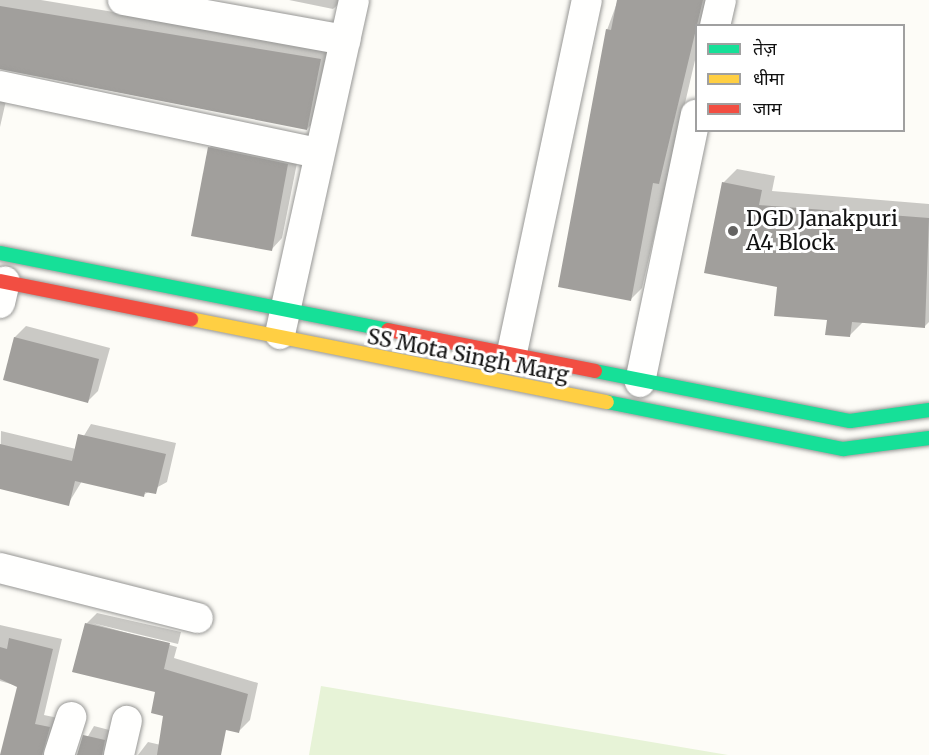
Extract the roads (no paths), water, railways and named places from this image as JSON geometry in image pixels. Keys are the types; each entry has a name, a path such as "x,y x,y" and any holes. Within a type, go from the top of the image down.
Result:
{"street":[{"path":"123,0 345,40"},
{"path":"281,325 354,0"},
{"path":"511,357 587,0"},
{"path":"715,24 721,0"},
{"path":"0,86 319,153"},
{"path":"640,382 695,120"},
{"name":"SS Mota Singh Marg","path":"0,253 281,325 843,449 929,438"},
{"name":"SS Mota Singh Marg","path":"2,289 511,357 850,422 929,410"},
{"path":"0,568 198,618"},
{"path":"59,755 70,717"},
{"path":"119,755 128,721"}],"place":[{"name":"DGD Janakpuri A4 Block","path":"733,231"}]}
